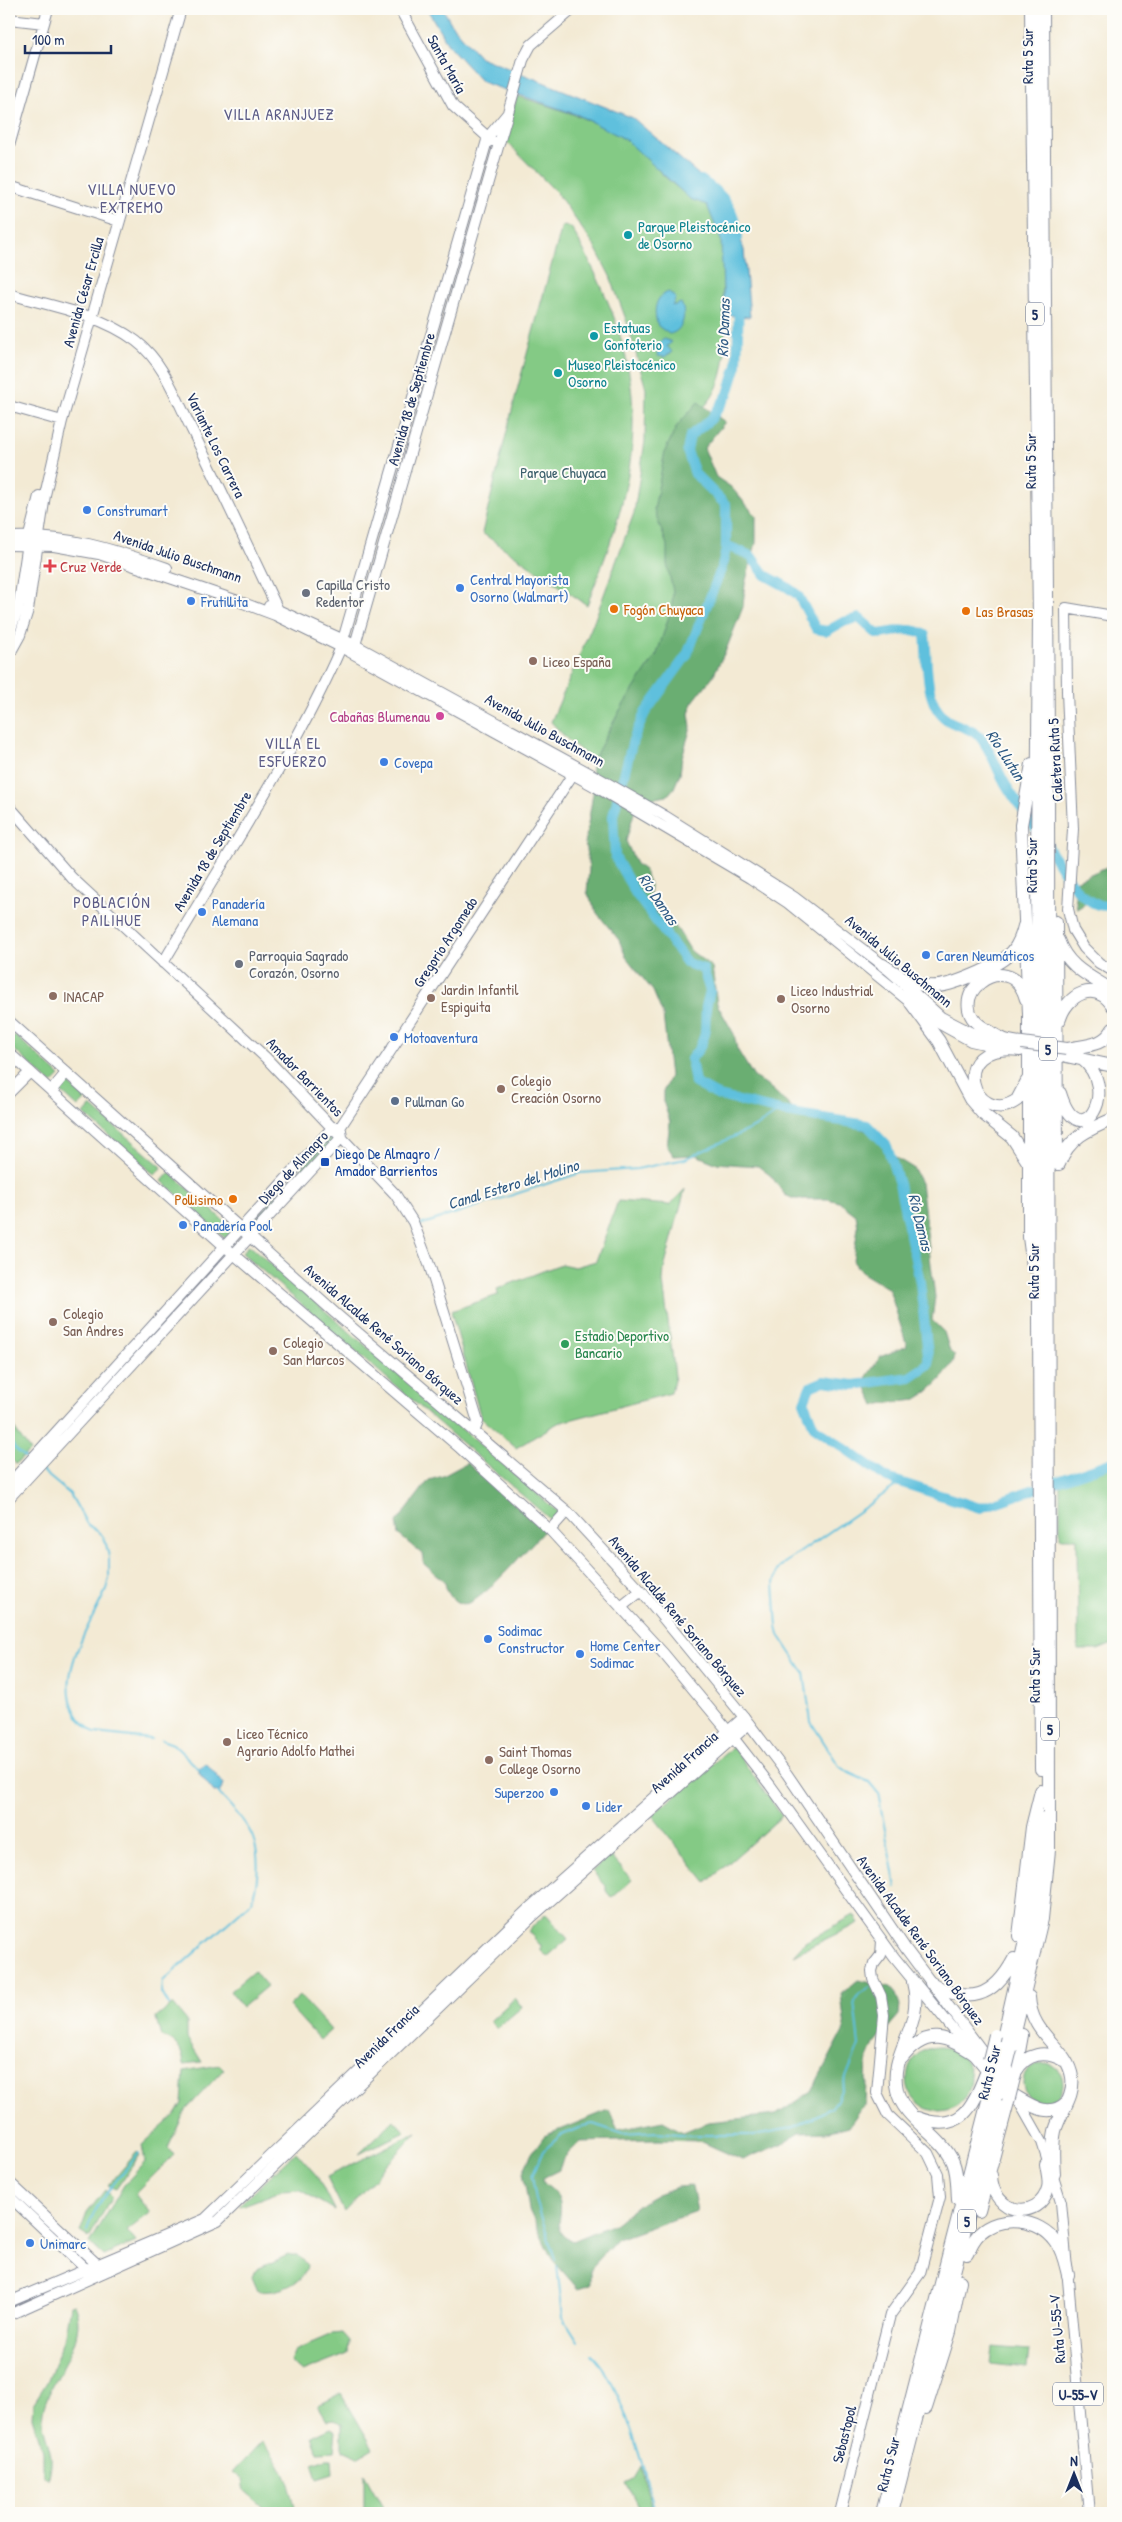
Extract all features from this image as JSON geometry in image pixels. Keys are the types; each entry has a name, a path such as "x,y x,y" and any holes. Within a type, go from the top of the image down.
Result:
{"highway":[{"name":"Ruta 5 Sur","path":"1002,2044 1039,1934 1046,1889 1049,1850 1046,1460 1050,1359 1043,741 1039,618 1031,9"},
{"name":"Ruta 5 Sur","path":"1043,9 1043,741 1040,1328 1046,1460"},
{"path":"1040,1328 1029,1237 1029,1014 1021,825 1043,741"},
{"path":"1043,741 1054,830 1058,1031 1057,1312 1050,1359"},
{"path":"883,965 910,981 922,985 942,986 955,983 1002,959 1014,950 1022,934 1026,909"},
{"path":"1056,934 1063,953 1075,967 1113,991"},
{"path":"1029,1014 1023,992 1018,984 1010,978 991,976 978,983 969,999 970,1013 977,1025 1005,1045 990,1052 976,1063 972,1080 979,1096 995,1106 1014,1102 1023,1092 1029,1072"},
{"path":"1058,1031 1065,1007 1078,995 1086,992 1098,994 1113,1006"},
{"path":"911,1003 939,1041 970,1099 982,1113 1012,1137 1029,1163"},
{"path":"1066,1052 1098,1044 1106,1039 1113,1029"},
{"name":"Avenida Julio Buschmann","path":"1005,1045 1066,1052"},
{"path":"1066,1052 1113,1066"},
{"path":"1066,1052 1113,1058"},
{"path":"1081,1058 1101,1070 1111,1085"},
{"path":"1058,1082 1065,1106 1077,1118 1089,1120 1099,1118 1110,1105"},
{"path":"1057,1168 1065,1150 1074,1139 1085,1131 1113,1119"},
{"name":"Ruta 5 Sur","path":"892,2513 1002,2089 1002,2044 1034,1901 1040,1848 1042,1791 1046,1523"},
{"path":"909,2114 933,2122 946,2122 959,2118 974,2103 986,2073 1002,2044 1014,1959 1023,1912 1032,1827 1042,1791"},
{"path":"1016,2069 1039,1934"},
{"path":"931,1983 959,1994 974,1996 983,1993 1000,1982 1014,1959"},
{"path":"913,1982 917,2000 915,2017 896,2070 897,2093 909,2114 934,2134 952,2160 956,2176 959,2212"},
{"path":"1029,1997 1031,2011 1037,2025 1069,2065 1072,2086 1069,2100 1055,2133 1054,2174"},
{"path":"896,2070 908,2051 930,2038 949,2039 976,2055"},
{"path":"905,2462 935,2384 950,2332 967,2254 991,2164 1002,2089 1025,2060 1039,2054 1054,2056 1069,2065"},
{"name":"Ruta 5 Sur","path":"882,2513 959,2212 1002,2089"},
{"path":"1002,2089 1032,2107 1045,2110 1058,2109 1069,2100"},
{"path":"991,2164 992,2186 996,2198 1007,2206 1020,2209 1036,2204 1046,2194 1049,2180 1046,2162"},
{"path":"967,2254 978,2235 989,2227 1002,2222 1022,2222 1041,2228 1056,2241 1064,2259 1068,2275"}],"main road":[{"path":"9,146 48,9"},
{"name":"Avenida César Ercilla","path":"9,655 21,586 62,421 90,318 181,9"},
{"name":"Santa María","path":"400,9 453,106 499,146"},
{"name":"Avenida 18 de Septiembre","path":"355,645 523,60 531,45 573,9"},
{"path":"9,19 44,23"},
{"path":"488,137 508,113"},
{"name":"Avenida 18 de Septiembre","path":"163,963 316,702 341,643 488,137"},
{"path":"9,186 119,221"},
{"path":"458,241 470,245"},
{"name":"Variante Los Carrera","path":"9,294 90,318 113,327 143,347 169,383 276,612"},
{"path":"414,389 428,393"},
{"path":"9,406 62,421"},
{"name":"Avenida Julio Buschmann","path":"9,537 33,540 70,539 100,545 276,612 341,643 573,774 598,783 794,897 883,965 941,1017 970,1032 1005,1045"},
{"name":"Avenida César Ercilla","path":"14,632 31,592 33,540"},
{"name":"Avenida Julio Buschmann","path":"9,545 33,540"},
{"path":"364,560 379,564"},
{"path":"21,586 31,592"},
{"name":"Caletera Ruta 5","path":"1113,616 1066,608 1067,692 1073,829 1068,909 1073,930 1084,948 1099,963 1113,971"},
{"name":"Avenida Julio Buschmann","path":"341,643 355,645 571,762 584,770 598,783"},
{"path":"571,762 573,774 584,770"},
{"name":"Gregorio Argomedo","path":"338,1130 573,774"},
{"name":"Amador Barrientos","path":"9,806 72,878 266,1058 338,1130 395,1194 413,1222 430,1267 478,1422 474,1432"},
{"name":"Avenida Julio Buschmann","path":"662,821 788,903 930,1019 960,1036 993,1047 1005,1045"},
{"name":"Avenida Alcalde René Soriano Bórquez","path":"11,1028 66,1073 249,1237 567,1511 641,1591 747,1721 787,1774 1027,2126 1054,2174"},
{"name":"Avenida Alcalde René Soriano Bórquez","path":"9,1053 229,1251 460,1448 550,1530 621,1607 731,1735 770,1785 894,1958 976,2055 1042,2142 1054,2174"},
{"path":"9,1094 30,1072"},
{"path":"51,1091 66,1073"},
{"name":"Diego de Almagro","path":"229,1251 241,1229 283,1182 338,1130"},
{"name":"Diego de Almagro","path":"9,1498 33,1464 229,1251 249,1237 292,1190 338,1130"},
{"path":"283,1182 292,1190"},
{"name":"Diego de Almagro","path":"9,1484 33,1464"},
{"path":"550,1530 567,1511"},
{"path":"621,1607 641,1591"},
{"name":"Avenida Francia","path":"9,2314 101,2267 218,2221 247,2185 533,1916 747,1721"},
{"path":"770,1785 776,1777 787,1774"},
{"path":"868,1922 906,1949"},
{"path":"877,1961 881,1955 882,1941"},
{"path":"877,1961 894,1958"},
{"name":"Sebastopol","path":"840,2513 890,2315 913,2285 923,2266 939,2205 940,2189 936,2167 928,2153 888,2115 878,2098 876,2088 884,2023 881,1996 872,1975 872,1967 877,1961"},
{"name":"Ruta U-55-V","path":"1054,2174 1061,2202 1088,2513"},
{"path":"9,2182 101,2267"},
{"path":"9,2196 89,2273"},
{"name":"Avenida Francia","path":"9,2302 89,2273"}],"green space":[{"name":"Parque Chuyaca","path":"517,96 587,120 613,132 633,145 671,182 703,202 711,210 718,225 722,245 725,348 722,373 712,397 678,437 705,556 602,767 569,741 551,722 595,619 634,513 645,441 646,389 628,325 610,276 595,247 557,193 505,140"},
{"name":"Parque Chuyaca","path":"562,226 571,227 603,290 615,320 624,351 633,415 632,449 623,500 609,546 587,605 482,533 516,394"},
{"path":"698,402 725,422 704,448 716,477 731,487 756,516 756,543 745,584 743,607 726,650 713,676 692,703 689,714 691,727 682,757 680,774 674,788 667,796 644,800 636,806 626,841 636,864 644,870 650,885 649,898 656,912 668,918 691,951 712,967 717,1004 734,1034 737,1049 754,1077 773,1090 799,1115 842,1121 869,1132 888,1147 895,1157 913,1168 921,1183 935,1297 932,1320 944,1332 950,1351 955,1356 950,1368 940,1380 922,1396 913,1400 875,1406 864,1381 880,1357 907,1346 889,1289 861,1272 853,1261 858,1227 856,1215 839,1202 828,1199 794,1199 785,1195 771,1176 758,1166 715,1163 696,1155 674,1156 667,1146 670,1122 663,1101 663,1092 670,1076 663,1015 653,991 626,957 619,940 597,913 587,892 589,869 585,843 595,781 591,774 593,760 620,710 657,654 672,606 673,591 667,564 667,545 654,510 665,451 677,426"},
{"path":"1113,864 1113,905 1088,902 1077,909 1073,882"},
{"path":"15,1035 60,1076 52,1084 9,1045"},
{"path":"65,1080 86,1099 78,1107 57,1088"},
{"path":"91,1106 162,1167 155,1175 84,1114"},
{"path":"331,1136 334,1140 249,1231 247,1228"},
{"path":"170,1172 235,1231 227,1240 162,1181"},
{"name":"Estadio Deportivo Bancario","path":"685,1189 664,1269 663,1282 675,1376 671,1393 558,1423 516,1448 481,1418 451,1311 498,1295 497,1289 561,1264 575,1267 596,1261 618,1201 670,1205"},
{"path":"249,1245 558,1512 551,1520 242,1253"},
{"path":"186,1296 188,1298 132,1361 128,1358"},
{"path":"9,1421 30,1451 16,1464 9,1457"},
{"path":"467,1463 545,1530 489,1589 471,1602 461,1604 450,1595 445,1582 424,1564 422,1554 399,1535 397,1522 429,1480 443,1476"},
{"path":"1113,1467 1113,1644 1098,1650 1078,1650 1077,1538 1060,1538 1060,1483"},
{"path":"733,1747 782,1816 706,1883 652,1815"},
{"path":"610,1855 632,1880 612,1898 606,1891 606,1886 592,1871"},
{"path":"546,1914 568,1939 547,1957 541,1951 541,1946 528,1931"},
{"path":"854,1915 859,1923 793,1955 805,1942"},
{"path":"254,1971 267,1986 242,2007 230,1991"},
{"path":"858,1980 890,1987 896,1994 900,2005 899,2015 874,2044 867,2061 865,2103 849,2126 826,2132 799,2133 781,2144 742,2160 700,2141 580,2142 563,2159 559,2170 543,2178 544,2183 558,2197 560,2204 559,2228 561,2233 573,2241 614,2224 657,2194 677,2187 692,2186 697,2211 618,2239 590,2269 590,2285 578,2289 552,2259 529,2210 523,2172 532,2153 544,2136 609,2110 618,2130 663,2121 683,2132 708,2122 776,2115 811,2092 845,2028 841,1994"},
{"path":"300,1996 331,2030 320,2040 289,2006"},
{"path":"515,1998 522,2007 497,2028 490,2021"},
{"path":"173,2004 187,2021 187,2038 202,2062 184,2064 182,2054 177,2046 171,2040 161,2037 156,2018"},
{"path":"939,2047 951,2049 962,2056 969,2067 971,2079 969,2091 962,2102 951,2109 939,2111 927,2109 916,2102 909,2091 907,2079 909,2067 916,2056 927,2049"},
{"path":"1043,2063 1057,2069 1063,2083 1057,2097 1043,2103 1029,2097 1023,2083 1029,2069"},
{"path":"220,2065 224,2069 185,2111 168,2148 174,2155 135,2194 150,2213 127,2231 136,2242 104,2256 90,2243 124,2185 145,2162 142,2145 175,2115 182,2103 184,2071"},
{"path":"394,2120 405,2132 359,2154"},
{"path":"417,2132 344,2212 327,2177"},
{"path":"137,2152 140,2155 116,2189 108,2186"},
{"path":"296,2152 317,2176 334,2210 300,2190 281,2191 241,2206 239,2205"},
{"path":"105,2190 112,2197 89,2238 80,2232 87,2213"},
{"path":"288,2255 297,2255 307,2265 301,2278 280,2289 265,2292 258,2291 252,2277 255,2270"},
{"path":"74,2304 78,2317 74,2344 44,2407 43,2425 51,2459 48,2478 43,2475 43,2451 32,2417 33,2404 47,2382 64,2340 70,2305"},
{"path":"342,2333 349,2341 348,2354 302,2372 290,2362 295,2350 332,2334"},
{"path":"993,2347 1029,2350 1027,2368 991,2364"},
{"path":"341,2393 373,2448 358,2457 342,2450 342,2424 335,2419 327,2420 318,2405"},
{"path":"331,2428 336,2431 334,2451 318,2452 312,2437"},
{"path":"262,2441 275,2457 284,2473 296,2511 271,2513 245,2491 243,2480 233,2472"},
{"path":"332,2459 333,2474 317,2479 312,2464"},
{"path":"641,2467 653,2513 641,2513 626,2483 634,2479"},
{"path":"364,2474 386,2513 364,2513"}],"water":[{"path":"427,9 443,9 452,25 480,57 633,118 699,175 729,206 744,250 750,317 724,315 721,240 707,205 690,199 625,139 578,115 482,82 449,46"},
{"path":"669,292 676,298 672,306 681,303 684,317 678,330 669,334 658,326 655,311 660,297"},
{"path":"664,339 672,342 667,346 672,352 664,357 658,356 655,346"},
{"path":"206,1763 223,1783 221,1791 214,1792 199,1773 199,1769"}],"waterway":[{"name":"Río Damas","path":"701,180 722,197 727,204 737,228 738,238"},
{"name":"Río Damas","path":"739,302 737,365 728,394 711,419 690,436 687,451 695,474 726,505 726,549 722,567 687,655 645,713 633,740 613,816 615,857 636,894 687,963 703,969 710,991 706,1007 705,1034 700,1047 691,1059 695,1083 719,1096 785,1112 867,1125 887,1146 899,1184 920,1282 929,1364 910,1377 854,1385 824,1381 810,1387 804,1402 814,1427 887,1478 980,1508 1113,1462"},
{"name":"Río Llutun","path":"726,545 751,556 765,575 798,595 816,629 827,631 843,622 859,618 877,634 914,630 925,635 928,682 935,705 949,721 980,737 990,752 1006,785 1039,833"},
{"name":"Río Llutun","path":"1047,845 1066,875 1083,896 1093,903 1103,906 1113,904"},
{"name":"Canal Estero del Molino","path":"420,1225 580,1173 637,1169 685,1159 757,1126 780,1111"},
{"name":"Canal Estero del Molino","path":"9,1438 15,1449 26,1458"},
{"name":"Canal Estero del Molino","path":"40,1469 70,1494 87,1524 101,1534 105,1540 109,1557 109,1578 106,1590 79,1645 73,1664 69,1683 71,1701 79,1718 95,1733 151,1739"},
{"path":"896,1888 878,1793 869,1782 847,1772 839,1766 811,1722 804,1673 779,1635 774,1583 777,1571 783,1564 900,1483"},
{"name":"Canal Estero del Molino","path":"162,1740 173,1744 199,1769"},
{"name":"Canal Estero del Molino","path":"169,2005 162,1993 163,1981 250,1903 255,1889 258,1862 253,1838 242,1820 218,1792"},
{"path":"555,2259 536,2200 532,2176 543,2151 560,2136 583,2126 593,2124 623,2134 657,2132 691,2135 754,2135 792,2128 831,2108 837,2100 859,2045 854,2001 859,1994 870,1987"},
{"name":"Canal Estero del Molino","path":"87,2231 102,2200 139,2153"},
{"path":"557,2266 563,2317 578,2341"},
{"path":"591,2354 613,2385 622,2406 639,2452 655,2513"}],"place":[{"name":"Parque Pleistocénico de Osorno","path":"628,235"},
{"name":"Estatuas Gonfoterio","path":"594,336"},
{"name":"Museo Pleistocénico Osorno","path":"558,373"},
{"name":"Construmart","path":"87,510"},
{"name":"Cruz Verde","path":"50,566"},
{"name":"Central Mayorista Osorno (Walmart)","path":"460,588"},
{"name":"Capilla Cristo Redentor","path":"306,593"},
{"name":"Frutillita","path":"191,601"},
{"name":"Fogón Chuyaca","path":"614,609"},
{"name":"Las Brasas","path":"966,611"},
{"name":"Liceo España","path":"533,661"},
{"name":"Cabañas Blumenau","path":"440,716"},
{"name":"Covepa","path":"384,762"},
{"name":"Panadería Alemana","path":"202,912"},
{"name":"Caren Neumáticos","path":"926,955"},
{"name":"Parroquia Sagrado Corazón, Osorno","path":"239,964"},
{"name":"INACAP","path":"53,996"},
{"name":"Jardin Infantil Espiguita","path":"431,998"},
{"name":"Liceo Industrial Osorno","path":"781,999"},
{"name":"Motoaventura","path":"394,1037"},
{"name":"Colegio Creación Osorno","path":"501,1089"},
{"name":"Pullman Go","path":"395,1101"},
{"name":"Diego De Almagro / Amador Barrientos","path":"325,1162"},
{"name":"Pollisimo","path":"233,1199"},
{"name":"Panadería Pool","path":"183,1225"},
{"name":"Colegio San Andres","path":"53,1322"},
{"name":"Estadio Deportivo Bancario","path":"565,1344"},
{"name":"Colegio San Marcos","path":"273,1351"},
{"name":"Sodimac Constructor","path":"488,1639"},
{"name":"Home Center Sodimac","path":"580,1654"},
{"name":"Liceo Técnico Agrario Adolfo Mathei","path":"227,1742"},
{"name":"Saint Thomas College Osorno","path":"489,1760"},
{"name":"Superzoo","path":"554,1792"},
{"name":"Lider","path":"586,1806"},
{"name":"Unimarc","path":"30,2243"}],"district":[{"name":"VILLA ARANJUEZ","path":"279,114"},
{"name":"VILLA NUEVO EXTREMO","path":"132,198"},
{"name":"VILLA EL ESFUERZO","path":"293,752"},
{"name":"POBLACIÓN PAILIHUE","path":"112,911"}]}
